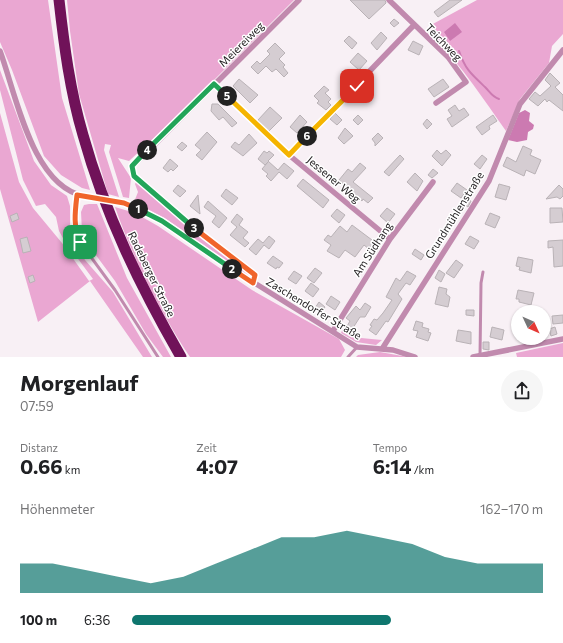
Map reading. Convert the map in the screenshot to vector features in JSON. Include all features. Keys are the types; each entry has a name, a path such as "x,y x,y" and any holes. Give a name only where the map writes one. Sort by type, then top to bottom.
{"highway":[{"name":"Radeberger Straße","path":"59,0 64,38 83,134 100,189 136,276 181,357"}],"street":[{"name":"Meiereiweg","path":"132,170 135,162 299,0"},
{"path":"289,155 414,25 389,0"},
{"name":"Teichweg","path":"414,25 448,56 466,82 436,103"},
{"name":"Grundmühlenstraße","path":"382,349 488,181 520,104 563,50"},
{"path":"0,51 28,135 46,169 56,180 77,195 124,203 162,221 253,283"},
{"name":"Jessener Weg","path":"214,84 289,155 390,239"},
{"name":"Zaschendorfer Straße","path":"132,170 137,179 189,224 255,275 253,283 357,347 393,350 415,357"},
{"name":"Am Südhang","path":"333,331 390,239 433,182"},
{"path":"473,357 563,339"}],"lane":[{"path":"77,195 74,218 75,230 80,242 115,290 158,357"},
{"path":"480,356 481,283 483,272"},
{"path":"348,357 357,347"}],"shaded area":[{"path":"0,0 48,0 62,98 90,190 82,188 61,175 44,156 0,42"},
{"path":"67,0 294,0 145,149 143,148 129,161 118,158 131,178 129,198 123,197 109,152 111,145 105,144 104,150 119,197 108,194 79,94"},
{"path":"477,0 563,0 563,34 552,46 549,63 520,99 506,131 464,72 435,39 435,34 430,28 431,25"},
{"path":"455,23 462,32 450,41 444,32"},
{"path":"0,70 34,161 51,185 67,196 70,206 70,229 74,243 85,260 113,292 152,357 143,357 90,281 38,322 0,189 0,113 19,182 33,208 62,243 89,281 93,279 64,240 59,231 56,217 45,204 36,206 23,180 0,90"},
{"path":"525,110 530,113 529,121 534,125 533,129 528,132 527,140 517,142 508,140 519,113"},
{"path":"136,182 251,276 250,278 166,219 134,202 138,192 135,184"},
{"path":"97,204 127,278 171,357 163,357 146,334 115,281 87,243 82,232 81,212 84,205"},
{"path":"115,207 135,213 158,226 252,290 339,339 345,350 341,357 190,357 158,304 138,264"},
{"path":"343,328 361,338 382,340 376,345 356,342 341,333"},
{"path":"563,343 563,357 517,357 516,353"},
{"path":"380,352 408,357 356,357 358,355"}],"building":[{"path":"350,0 385,0 386,3 369,19"},
{"path":"450,0 462,0 438,17 434,12"},
{"path":"394,19 399,23 394,27 390,23"},
{"path":"381,32 387,38 377,50 371,43"},
{"path":"349,36 357,43 352,49 344,41"},
{"path":"413,41 423,46 419,55 408,50"},
{"path":"275,43 285,53 279,59 285,65 283,67 288,73 284,77 276,69 272,72 266,66 258,74 251,67 257,61 260,64 270,54 267,51"},
{"path":"358,53 367,61 359,70 350,62"},
{"path":"550,73 560,83 555,87 563,95 563,111 549,100 547,102 545,99 538,106 529,99 535,92 540,96 551,86 545,80"},
{"path":"239,79 258,95 250,103 233,86"},
{"path":"443,79 449,87 434,97 428,89"},
{"path":"324,86 329,90 325,93 331,99 328,102 331,105 326,110 317,103 319,101 314,96"},
{"path":"212,104 218,104 237,123 232,127 223,117 219,120 211,111"},
{"path":"455,105 459,111 464,108 469,115 452,127 447,119 452,116 448,110"},
{"path":"270,107 282,118 269,131 258,120"},
{"path":"335,113 342,120 337,125 330,119"},
{"path":"300,115 307,122 297,133 290,127"},
{"path":"358,115 363,120 358,125 353,120"},
{"path":"493,115 497,121 489,126 490,129 482,135 476,127"},
{"path":"427,119 432,124 427,129 423,124"},
{"path":"345,128 353,136 344,144 338,138"},
{"path":"207,132 217,142 202,160 196,155 201,150 195,145"},
{"path":"378,133 383,138 375,146 372,139"},
{"path":"249,134 257,143 243,156 231,147 235,142 239,145"},
{"path":"182,142 187,146 182,151 177,147"},
{"path":"523,146 532,150 530,155 541,160 535,174 526,170 524,176 503,166 507,157 516,162"},
{"path":"437,150 441,154 446,150 451,155 442,166 432,156"},
{"path":"264,151 267,153 269,151 274,155 268,161 278,170 284,163 294,171 287,179 279,172 271,181 266,176 268,174 262,169 268,162 265,165 258,159"},
{"path":"400,155 404,159 389,176 384,172"},
{"path":"482,155 487,159 480,169 474,164"},
{"path":"170,159 178,166 173,171 171,169 168,172 163,168"},
{"path":"360,163 366,168 353,182 373,198 368,203 363,199 362,201 339,180 348,169 352,172"},
{"path":"433,169 438,173 432,178 428,175"},
{"path":"415,173 423,181 417,191 407,182"},
{"path":"303,179 329,200 323,208 297,186"},
{"path":"457,183 467,190 461,198 451,191"},
{"path":"499,184 510,187 506,200 495,197"},
{"path":"178,185 186,191 180,197 173,191"},
{"path":"559,185 563,189 563,196 560,199 557,197 546,199"},
{"path":"226,189 238,198 232,205 221,196"},
{"path":"198,195 200,214 190,206"},
{"path":"466,197 471,201 468,207 462,203"},
{"path":"208,201 227,218 219,228 212,222 216,216 204,207"},
{"path":"387,208 395,214 388,223 380,216"},
{"path":"550,208 562,208 563,222 550,223"},
{"path":"337,209 345,215 339,223 331,216"},
{"path":"17,213 19,219 12,222 10,216"},
{"path":"490,213 500,217 495,228 485,224"},
{"path":"237,214 243,219 239,225 248,232 243,238 249,243 245,247 230,235 237,227 231,222"},
{"path":"352,225 380,246 375,254 364,245 355,257 345,250 339,258 327,251 331,245 324,240 328,235 331,237 340,226 347,232"},
{"path":"269,236 275,241 269,249 264,245 256,255 249,249 258,239 263,243"},
{"path":"470,236 479,241 474,249 465,244"},
{"path":"27,237 31,251 23,253 20,239"},
{"path":"563,240 563,266 554,267 553,247 548,248 548,241"},
{"path":"415,249 424,255 421,260 412,254"},
{"path":"273,256 283,263 279,268 277,267 276,269 267,263"},
{"path":"518,257 533,260 531,273 519,270 520,267 516,266"},
{"path":"456,260 463,265 454,278 446,273"},
{"path":"315,268 322,273 314,283 307,278"},
{"path":"439,270 445,274 441,282 435,278"},
{"path":"294,271 302,276 296,284 288,279"},
{"path":"407,271 416,276 410,285 406,283 398,294 402,299 388,322 386,321 376,335 369,330 372,326 370,325 374,319 377,320 392,300 386,297 396,278 400,281"},
{"path":"33,275 35,281 30,283 28,277"},
{"path":"311,283 319,289 313,297 305,291"},
{"path":"439,287 447,289 446,294 450,297 448,307 435,304"},
{"path":"518,290 534,293 531,305 519,302 519,299 516,299"},
{"path":"331,296 340,302 335,310 326,304"},
{"path":"319,302 325,307 321,313 315,308"},
{"path":"365,303 371,307 365,317 360,317 351,331 346,328 350,321 346,318 356,306 360,310"},
{"path":"466,310 474,310 474,316 466,315"},
{"path":"563,315 563,323 553,324 552,316"},
{"path":"416,321 423,323 422,327 429,329 428,332 431,333 428,341 416,337 418,331 413,330"},
{"path":"492,327 504,330 502,340 490,337"},
{"path":"555,327 557,334 551,336 551,328"},
{"path":"458,330 471,332 471,344 456,341"},
{"path":"483,342 489,342 489,350 483,349"}],"waterway":[{"path":"459,51 469,71 493,96 499,99"}],"route":[{"path":"80,242 75,230 74,218 77,195 124,203 162,221 253,283 255,275 189,224 137,179 134,176 132,166 214,84 289,155 357,86"}]}
